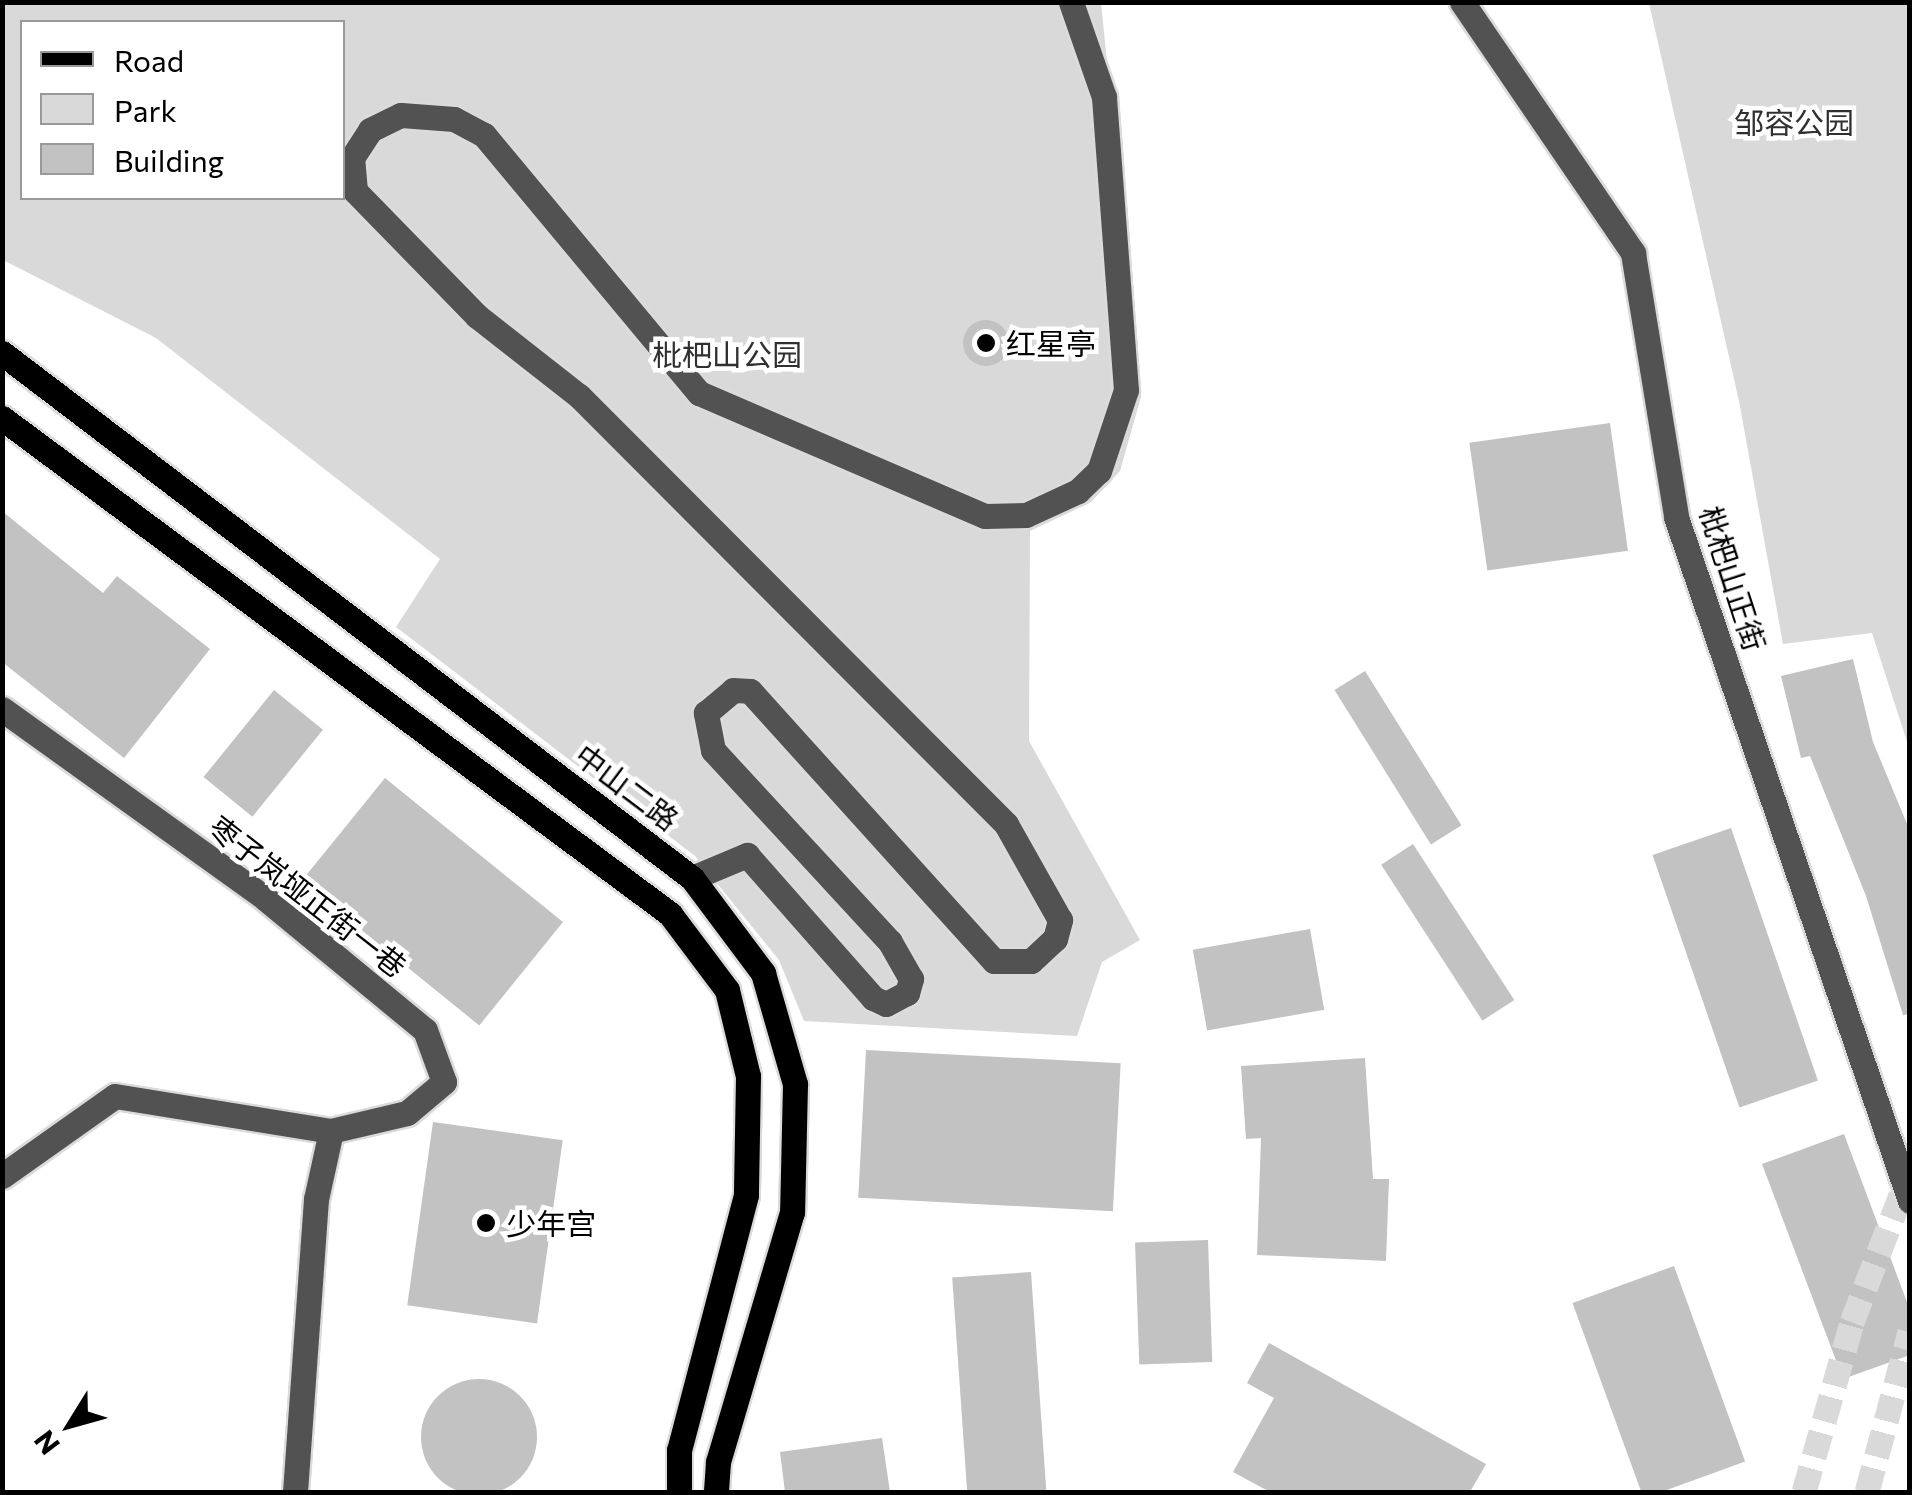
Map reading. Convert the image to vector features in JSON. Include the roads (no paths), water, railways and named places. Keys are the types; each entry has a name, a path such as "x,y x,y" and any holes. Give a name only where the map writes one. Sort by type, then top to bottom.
{"main road":[{"name":"中山二路","path":"2,353 692,878 763,973 796,1084 792,1212 718,1462 716,1492"},
{"path":"2,418 670,914 727,990 748,1076 746,1194 679,1450 679,1492"}],"street":[{"path":"692,878 748,855 873,998 886,1004 908,992 911,979 890,942 714,750 706,712 733,690 750,691 994,961 1031,961 1055,939 1060,920 1006,824 579,396 477,316 355,190 352,158 370,130 401,114 454,119 484,135 699,393 986,516 1026,514 1078,491 1099,471 1126,390 1104,98 1070,2"},
{"name":"枇杷山正街","path":"1462,2 1634,253 1676,517 1910,1201"},
{"name":"枣子岚垭正街一巷","path":"2,709 266,899 424,1030 444,1082 407,1113 331,1131"},
{"path":"2,1176 115,1096 331,1131 316,1199 296,1492"}],"tunnel":[{"path":"1804,1492 1852,1322 1910,1172"},
{"path":"1867,1492 1910,1332"}],"place":[{"name":"红星亭","path":"986,343"},
{"name":"少年宫","path":"486,1223"}],"park label":[{"name":"邹容公园","path":"1794,122"},
{"name":"枇杷山公园","path":"727,354"}]}
